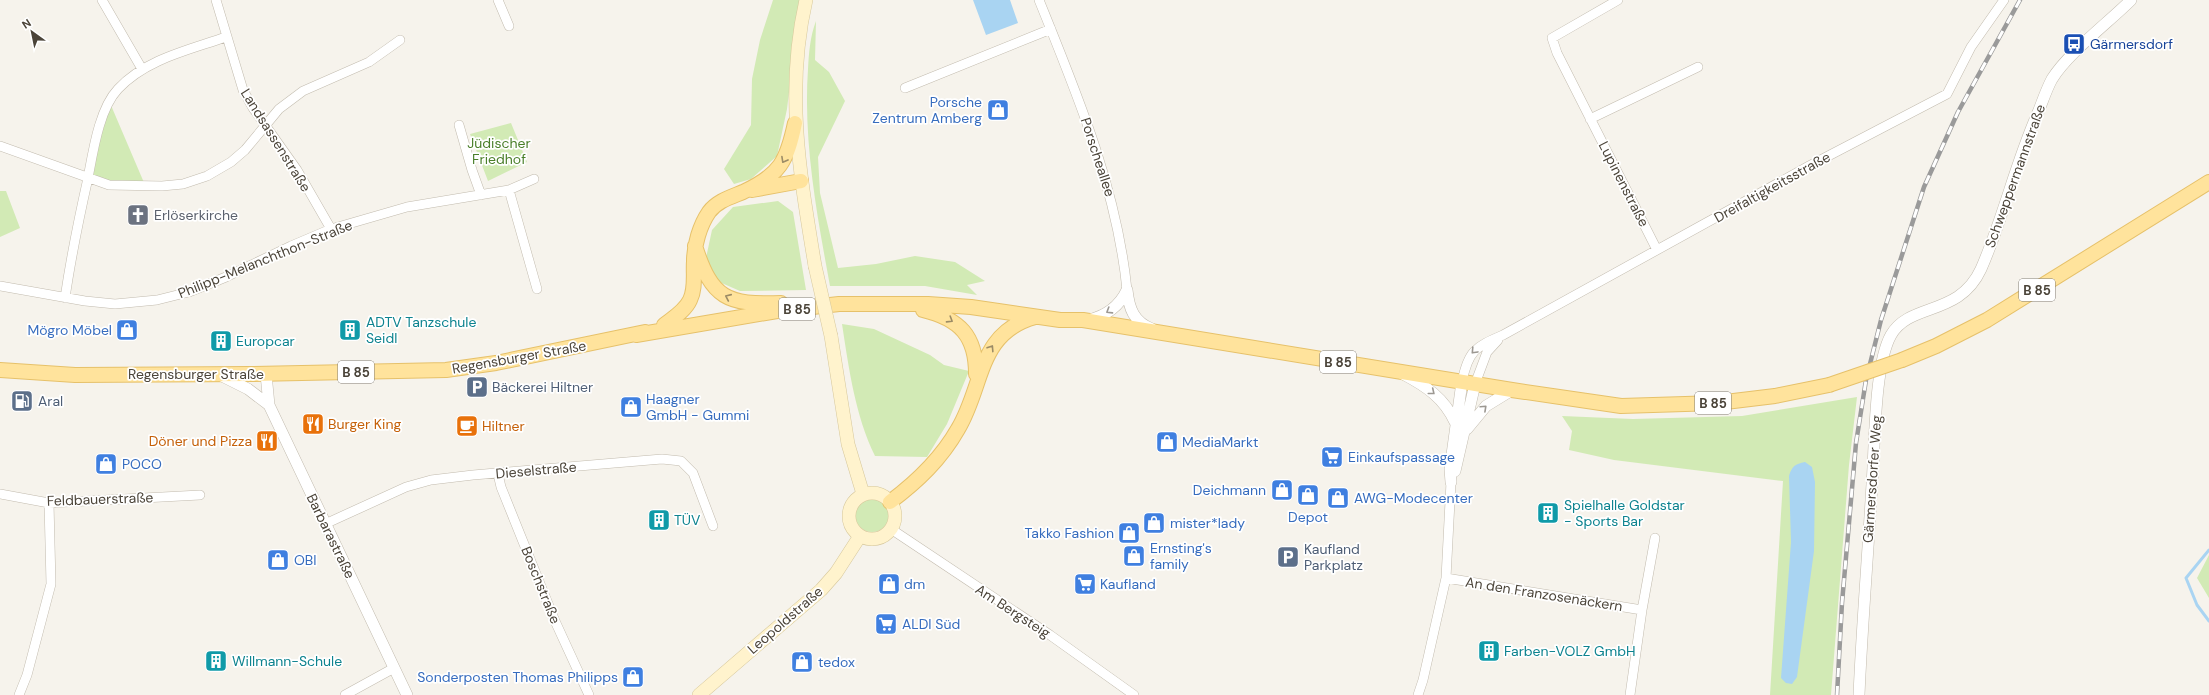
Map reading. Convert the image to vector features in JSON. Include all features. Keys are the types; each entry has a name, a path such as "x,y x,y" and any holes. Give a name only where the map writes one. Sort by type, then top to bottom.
{"main road":[{"path":"806,0 798,58 795,123 801,181 815,266 831,336 848,444 864,494"},
{"path":"664,325 683,310 690,300 693,288 695,246 703,222 710,211 730,197 744,191 774,173 783,164 795,123"},
{"path":"744,191 801,181"},
{"name":"B 85","path":"636,335 777,311 839,304 886,304 971,308 1036,317 1081,320 1468,383 1621,406 1665,406 1717,403 1775,396 1829,385 1902,360 1936,346 1987,320 2209,182"},
{"path":"695,246 707,278 722,295 735,300 750,303 794,302"},
{"name":"B 85","path":"794,302 834,298 900,296 972,301 1059,314 1081,320"},
{"name":"Regensburger Straße","path":"0,370 68,375 266,374 446,370 496,363 636,335 664,325 794,302"},
{"path":"886,304 931,312 952,320 967,334 974,349 977,384"},
{"path":"890,502 921,477 946,448 969,407 983,363 995,342 1003,333 1018,323 1036,317"},
{"path":"874,493 882,495 890,502 895,512 895,520 890,529 881,537 873,539 860,536 853,530 848,516 854,501 864,494 874,493"},
{"name":"Leopoldstraße","path":"699,695 821,590 836,573 860,536"}],"street":[{"path":"102,0 142,69"},
{"name":"Landsassenstraße","path":"216,0 243,90 265,125 297,170 331,229"},
{"path":"498,0 509,26"},
{"name":"Porscheallee","path":"1039,0 1077,95 1106,181 1121,237 1127,290"},
{"name":"Lupinenstraße","path":"1618,0 1552,38 1557,53 1657,250"},
{"name":"Dreifaltigkeitsstraße","path":"1468,383 1467,361 1473,351 1479,346 1503,335 1657,250 1947,94 1972,47 2004,0"},
{"name":"Schweppermannstraße","path":"1952,302 1965,293 1976,280 1989,249 2023,146 2052,80 2062,66 2131,0"},
{"path":"905,88 1051,29"},
{"path":"65,298 75,233 94,149 110,100 118,89 142,69 155,62 226,37"},
{"path":"0,146 88,178 118,185 162,186 183,184 207,176 231,162 279,109 303,91 369,62 400,40"},
{"path":"1590,119 1698,67"},
{"path":"459,125 481,195"},
{"name":"Philipp-Melanchthon-Straße","path":"0,286 65,298 115,304 163,298 189,292 226,277 331,229 407,207 509,190 534,179"},
{"path":"509,190 537,289"},
{"path":"1081,320 1108,313 1122,300 1127,290"},
{"path":"1127,290 1129,302 1136,319 1142,324 1167,334"},
{"name":"Gärmersdorfer Weg","path":"1859,695 1878,393 1885,354 1890,336 1897,326 1906,320 1952,302"},
{"name":"Dreifaltigkeitsstraße","path":"1468,383 1486,352 1503,335"},
{"path":"1399,372 1433,392 1449,410 1455,422"},
{"path":"220,374 248,389 269,405"},
{"name":"Barbarastraße","path":"266,374 269,405 407,695"},
{"path":"1451,482 1450,469 1455,422 1468,383"},
{"path":"1451,482 1464,435 1468,383"},
{"path":"1464,435 1486,406 1512,390"},
{"name":"Dieselstraße","path":"325,524 406,487 432,480 662,459 681,461 693,473 713,526"},
{"name":"Boschstraße","path":"498,474 501,488 555,621 589,695"},
{"name":"An den Franzosenäckern","path":"1418,695 1425,673 1446,578 1451,482"},
{"name":"Feldbauerstraße","path":"0,494 49,503 200,495"},
{"path":"19,695 27,675 51,584 49,503"},
{"name":"Am Bergsteig","path":"890,529 1124,692 1134,695"},
{"name":"An den Franzosenäckern","path":"1630,695 1642,610 1655,538"},
{"name":"An den Franzosenäckern","path":"1446,578 1642,610"},
{"path":"345,695 394,668"}],"green space":[{"path":"773,0 800,0 787,109 777,156 751,179 734,184 724,169 751,125 752,79 760,40"},
{"path":"816,21 815,60 829,72 845,101 818,157 820,193 838,268 876,264 915,256 955,262 985,281 967,285 977,295 925,286 830,286 820,232 809,151 807,96 809,57 811,39"},
{"path":"110,103 145,185 109,183 89,177"},
{"name":"Jüdischer Friedhof","path":"511,123 527,162 488,181 470,134"},
{"path":"0,191 6,191 20,228 0,237"},
{"path":"778,201 793,212 806,290 740,291 717,281 706,258 712,230 733,207"},
{"path":"842,324 874,329 930,355 944,365 969,371 947,424 927,457 875,456 862,424 854,392"},
{"path":"1857,397 1849,465 1831,695 1770,695 1783,481 1614,460 1569,450 1572,431 1562,416 1633,419 1742,416"},
{"path":"869,498 875,498 879,499 886,505 889,515 888,522 882,529 875,532 869,532 865,531 858,525 855,518 855,512 856,508 862,501"},
{"path":"2209,555 2209,598 2197,578"}],"water":[{"path":"973,0 1010,0 1018,23 986,35"},
{"path":"1805,462 1812,467 1815,482 1814,551 1797,677 1792,684 1786,683 1781,678 1791,542 1789,476 1794,466"}],"waterway":[{"path":"2209,550 2186,578 2197,605 2209,621"}],"railway":[{"path":"1837,695 1842,603 1856,443 1866,380 1881,320 1924,187 1958,112 2020,0"}],"place":[{"name":"Gärmersdorf","path":"2074,44"},
{"name":"Porsche Zentrum Amberg","path":"998,110"},
{"name":"Erlöserkirche","path":"138,215"},
{"name":"Mögro Möbel","path":"127,330"},
{"name":"ADTV Tanzschule Seidl","path":"350,330"},
{"name":"Europcar","path":"221,341"},
{"name":"Bäckerei Hiltner","path":"477,387"},
{"name":"Aral","path":"22,401"},
{"name":"Haagner GmbH - Gummi","path":"631,407"},
{"name":"Burger King","path":"313,424"},
{"name":"Hiltner","path":"467,426"},
{"name":"Döner und Pizza","path":"267,441"},
{"name":"MediaMarkt","path":"1167,442"},
{"name":"Einkaufspassage","path":"1332,457"},
{"name":"POCO","path":"106,464"},
{"name":"Deichmann","path":"1282,490"},
{"name":"Depot","path":"1308,495"},
{"name":"AWG-Modecenter","path":"1338,498"},
{"name":"Spielhalle Goldstar - Sports Bar","path":"1548,513"},
{"name":"TÜV","path":"659,520"},
{"name":"mister*lady","path":"1154,523"},
{"name":"Takko Fashion","path":"1129,533"},
{"name":"Ernsting's family","path":"1134,556"},
{"name":"Kaufland Parkplatz","path":"1288,557"},
{"name":"OBI","path":"278,560"},
{"name":"dm","path":"889,584"},
{"name":"Kaufland","path":"1085,584"},
{"name":"ALDI Süd","path":"886,624"},
{"name":"Farben-VOLZ GmbH","path":"1489,651"},
{"name":"Willmann-Schule","path":"216,661"},
{"name":"tedox","path":"802,662"},
{"name":"Sonderposten Thomas Philipps","path":"633,677"}]}
